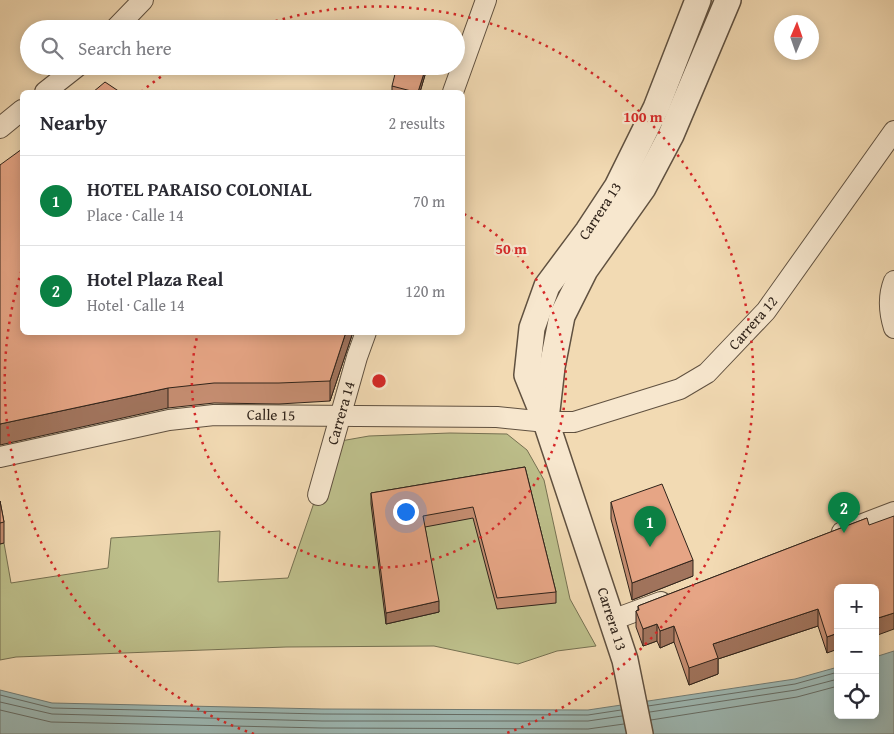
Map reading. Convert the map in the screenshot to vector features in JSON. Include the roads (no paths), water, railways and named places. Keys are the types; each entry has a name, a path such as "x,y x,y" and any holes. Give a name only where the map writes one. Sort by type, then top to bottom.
{"street":[{"path":"124,20 143,0"},
{"path":"465,59 486,0"},
{"name":"Carrera 13","path":"640,734 625,660 546,422 527,376 532,328 547,286 588,231 617,187 656,108 698,0"},
{"name":"Carrera 13","path":"546,422 552,367 562,316 585,270 643,188 670,135 728,0"},
{"path":"48,90 67,75"},
{"path":"454,90 459,75"},
{"path":"0,128 20,112"},
{"name":"Carrera 12","path":"546,422 574,422 680,389 707,373 766,311 894,131"},
{"path":"894,281 890,293 890,304 894,328"},
{"name":"Carrera 14","path":"318,495 339,416 365,335"},
{"name":"Calle 15","path":"0,457 169,420 214,414 496,417 546,422"},
{"path":"821,540 894,512"},
{"path":"612,620 676,596"}],"water":[{"path":"894,651 894,734 0,734 0,690 52,703 322,709 588,710 795,679 834,668 834,719 879,719 879,656"}],"place":[{"name":"Hotel Plaza Real","path":"844,533"},
{"name":"HOTEL PARAISO COLONIAL","path":"650,547"}]}
